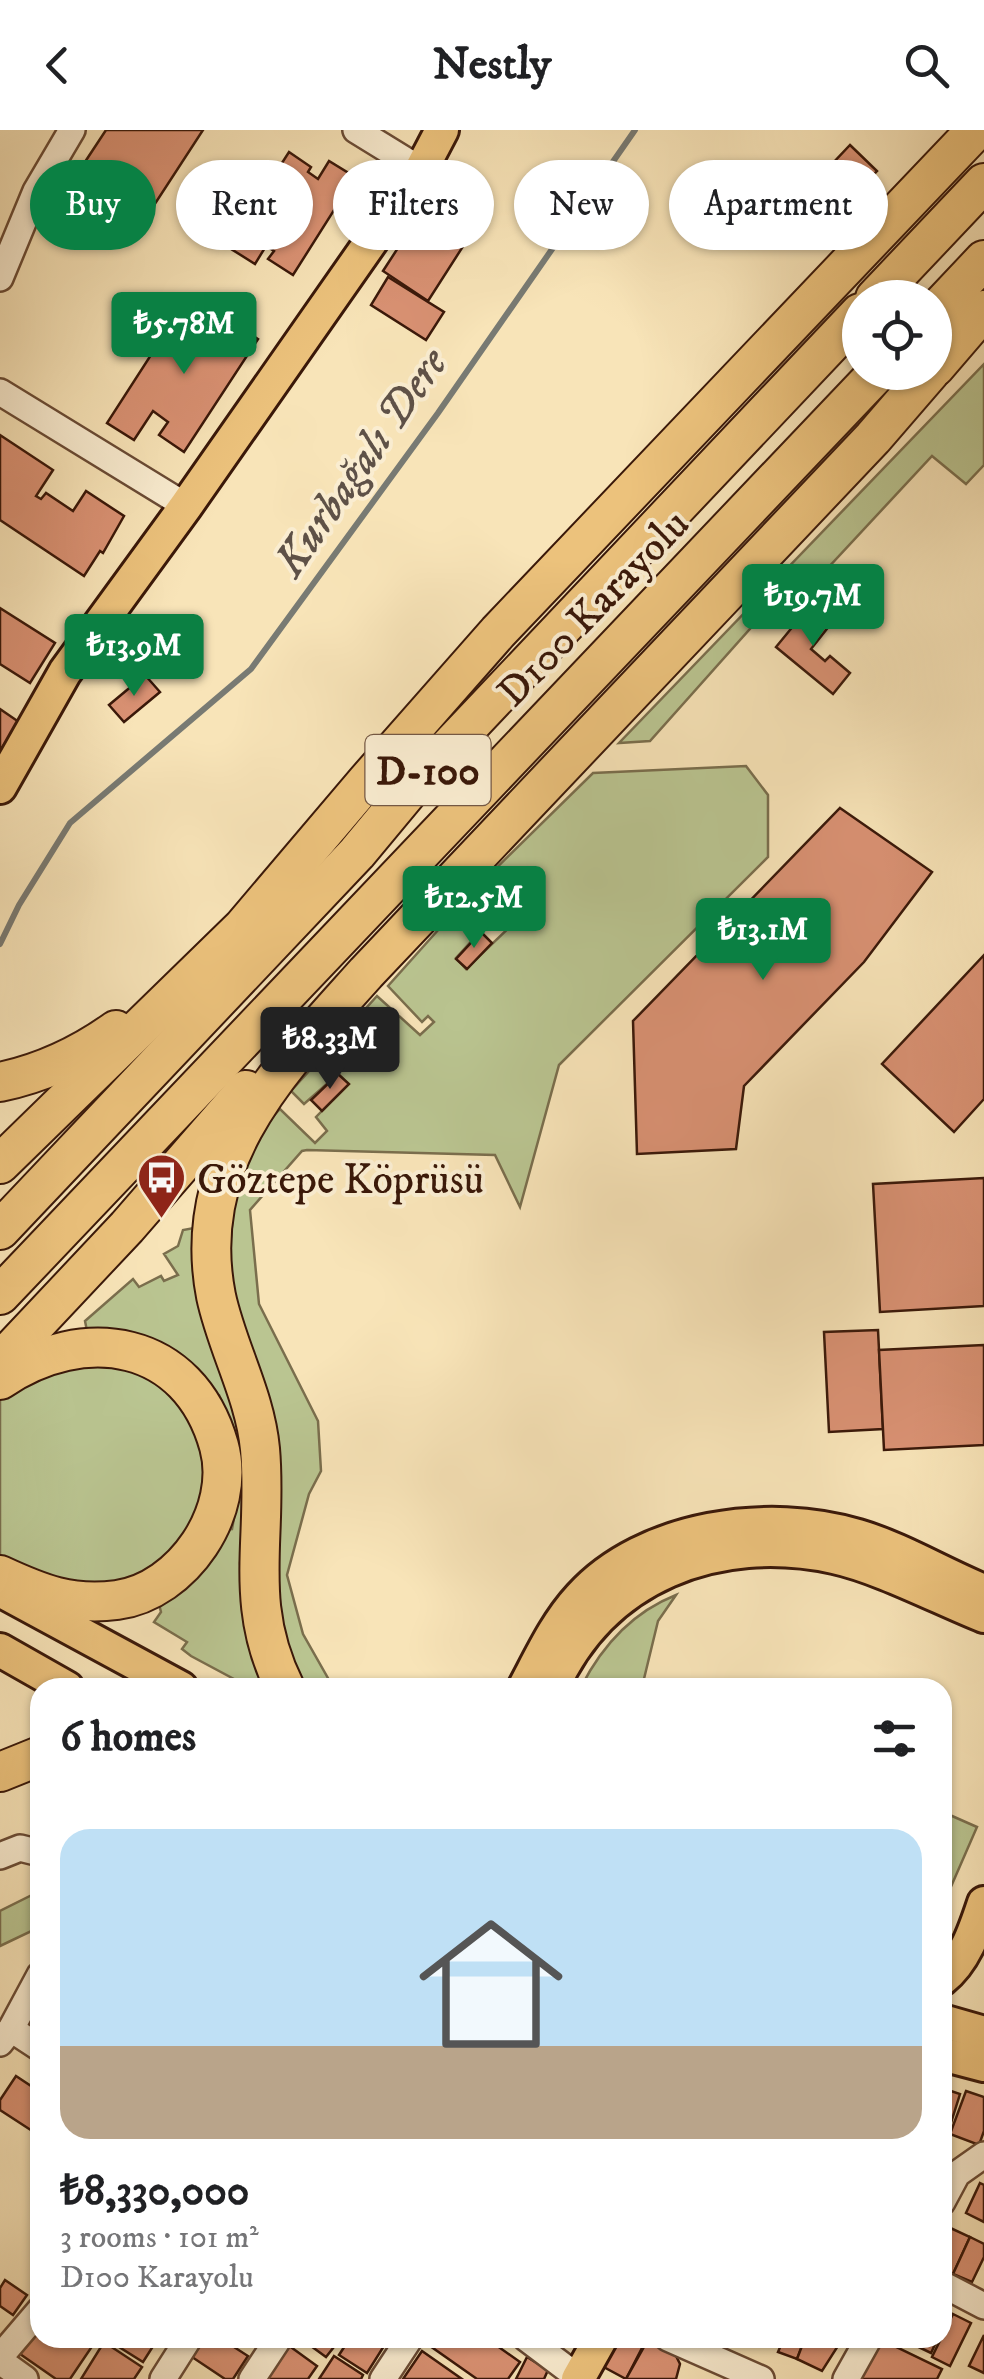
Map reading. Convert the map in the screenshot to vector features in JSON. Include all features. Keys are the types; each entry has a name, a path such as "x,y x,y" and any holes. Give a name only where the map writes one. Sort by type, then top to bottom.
{"highway":[{"path":"243,928 498,632 976,130"},
{"path":"892,280 984,182"},
{"path":"952,294 984,260"},
{"path":"952,347 984,310"},
{"name":"D100 Karayolu","path":"0,1230 357,854 416,782 842,333"},
{"name":"D100 Karayolu","path":"0,1295 861,390"},
{"path":"281,1678 262,1620 257,1572 262,1524 259,1444 253,1406 216,1295 213,1264 214,1209 223,1170 242,1126 289,1060 366,973 914,390"},
{"path":"0,1164 243,928 365,820 416,782"},
{"path":"0,1082 34,1075 102,1040 210,960"},
{"path":"0,1362 127,1227 284,1046 366,973"},
{"path":"0,1380 51,1352 82,1346 131,1350 156,1362 196,1398 220,1448 222,1475 208,1531 188,1559 143,1593 92,1602 51,1598 0,1575"},
{"path":"0,1772 30,1760"}],"main road":[{"path":"426,160 442,130"},
{"path":"0,788 65,672 364,250"},
{"path":"529,1678 560,1622 582,1594 615,1567 650,1548 724,1525 794,1525 858,1536 984,1590"},
{"path":"558,1678 588,1632 612,1605 652,1575 719,1554 776,1551 836,1557 984,1616"},
{"path":"0,1590 163,1678"},
{"path":"0,1614 117,1678"},
{"path":"0,1650 49,1678"},
{"path":"0,1676 30,1691"},
{"path":"952,1972 970,1942 984,1903"},
{"path":"952,2024 984,2033"},
{"path":"952,2057 984,2066"},
{"path":"579,2378 583,2348"},
{"path":"579,2378 595,2348"}],"street":[{"path":"0,278 36,191 72,130"},
{"path":"356,130 404,160"},
{"path":"873,438 984,324"},
{"path":"0,392 186,506"},
{"path":"0,1856 20,1848 30,1851"},
{"path":"30,1993 6,2036 30,2044"},
{"path":"952,2169 984,2155"},
{"path":"952,2289 984,2306"},
{"path":"24,2379 0,2359 30,2322"},
{"path":"163,2379 183,2348"},
{"path":"252,2379 272,2348"},
{"path":"384,2379 404,2348"},
{"path":"539,2348 579,2378"},
{"path":"680,2348 705,2368 761,2379"},
{"path":"846,2379 863,2348"}],"green space":[{"path":"984,364 984,465 966,484 932,456 824,572 797,576 650,741 619,743"},
{"path":"746,766 768,795 768,857 559,1065 520,1207 495,1155 307,1150 250,1210 259,1304 318,1421 321,1471 309,1494 287,1575 303,1634 328,1678 300,1678 288,1658 227,1279 236,1183 266,1124 280,1109 315,1143 327,1131 316,1117 348,1084 338,1074 304,1104 291,1091 377,996 420,1035 434,1022 428,1016 422,1022 388,986 465,900 487,924 456,958 466,969 514,923 481,883 593,773"},
{"path":"183,1230 201,1230 242,1413 243,1597 269,1678 232,1678 191,1656 182,1649 187,1642 154,1622 161,1612 159,1604 220,1530 232,1529 239,1461 219,1395 207,1393 87,1331 85,1321 133,1279 139,1287 161,1276 164,1281 178,1275 164,1254 178,1246"},
{"path":"81,1361 149,1377 180,1405 202,1450 205,1474 193,1522 159,1563 111,1586 68,1583 0,1559 0,1399 26,1380"},
{"path":"676,1595 658,1621 644,1678 587,1678 620,1632"},
{"path":"952,1816 977,1827 952,1884"},
{"path":"30,1896 30,1932 0,1946 0,1911"}],"building":[{"path":"106,130 203,130 183,160 176,160 176,171 156,202 156,160 86,160"},
{"path":"850,145 866,160 836,160"},
{"path":"289,152 301,160 284,160"},
{"path":"329,161 333,163 333,212 313,243 313,176 318,179"},
{"path":"233,250 264,250 255,264"},
{"path":"309,250 293,275 268,259 274,251"},
{"path":"397,250 461,250 428,301 383,271"},
{"path":"388,277 444,312 426,340 371,305"},
{"path":"189,296 213,312 203,328 219,338 230,321 258,339 184,452 159,435 168,422 153,411 134,440 107,423"},
{"path":"0,435 53,470 36,496 41,499 46,493 73,511 86,491 124,516 103,553 100,551 84,576 0,520"},
{"path":"813,602 834,620 811,649 825,661 830,656 850,673 833,694 776,647"},
{"path":"0,608 55,643 30,683 0,664"},
{"path":"145,675 160,692 124,722 109,705"},
{"path":"0,709 19,722 0,751"},
{"path":"840,808 932,872 864,962 744,1086 736,1149 637,1154 633,1021"},
{"path":"481,932 492,943 467,969 456,959"},
{"path":"984,955 984,1099 954,1132 882,1064"},
{"path":"338,1074 349,1084 322,1111 311,1100"},
{"path":"984,1178 984,1306 880,1312 873,1184"},
{"path":"878,1330 883,1429 829,1432 824,1332"},
{"path":"984,1345 984,1445 884,1450 879,1350"},
{"path":"16,2076 30,2085 30,2130 0,2110 0,2100"},
{"path":"952,2091 960,2094 952,2120"},
{"path":"966,2091 984,2097 984,2131 979,2145 952,2135"},
{"path":"980,2183 984,2185 984,2222 966,2213"},
{"path":"952,2229 970,2237 952,2274"},
{"path":"970,2237 984,2244 984,2257 972,2282 953,2274"},
{"path":"5,2280 27,2295 13,2315 0,2306 0,2288"},
{"path":"952,2316 971,2323 950,2366 932,2357 936,2348 952,2348"},
{"path":"984,2335 984,2373 969,2366"},
{"path":"30,2340 30,2348 91,2348 70,2379 56,2379 20,2354"},
{"path":"100,2348 113,2348 142,2367 134,2379 81,2379"},
{"path":"121,2348 152,2348 143,2362"},
{"path":"198,2348 236,2348 248,2356 233,2379 225,2379 192,2357"},
{"path":"286,2348 292,2348 317,2366 308,2379 263,2379"},
{"path":"314,2348 333,2348 326,2357"},
{"path":"344,2348 383,2348 367,2373 339,2355"},
{"path":"433,2348 500,2348 520,2362 508,2379 477,2379"},
{"path":"609,2348 642,2348 626,2379 600,2365"},
{"path":"643,2348 669,2348 680,2364 676,2379 626,2379"},
{"path":"780,2348 801,2348 797,2359 778,2352"},
{"path":"801,2348 837,2348 822,2371 797,2359"},
{"path":"873,2348 899,2348 942,2369 937,2379 857,2379"},
{"path":"422,2351 462,2379 403,2379"},
{"path":"334,2356 363,2375 361,2379 319,2379"},
{"path":"527,2357 548,2370 544,2379 516,2379"}],"waterway":[{"name":"Kurbağalı Dere","path":"0,944 19,905 70,823 251,669 438,413 635,130"}],"place":[{"name":"Göztepe Köprüsü","path":"162,1220"}]}
